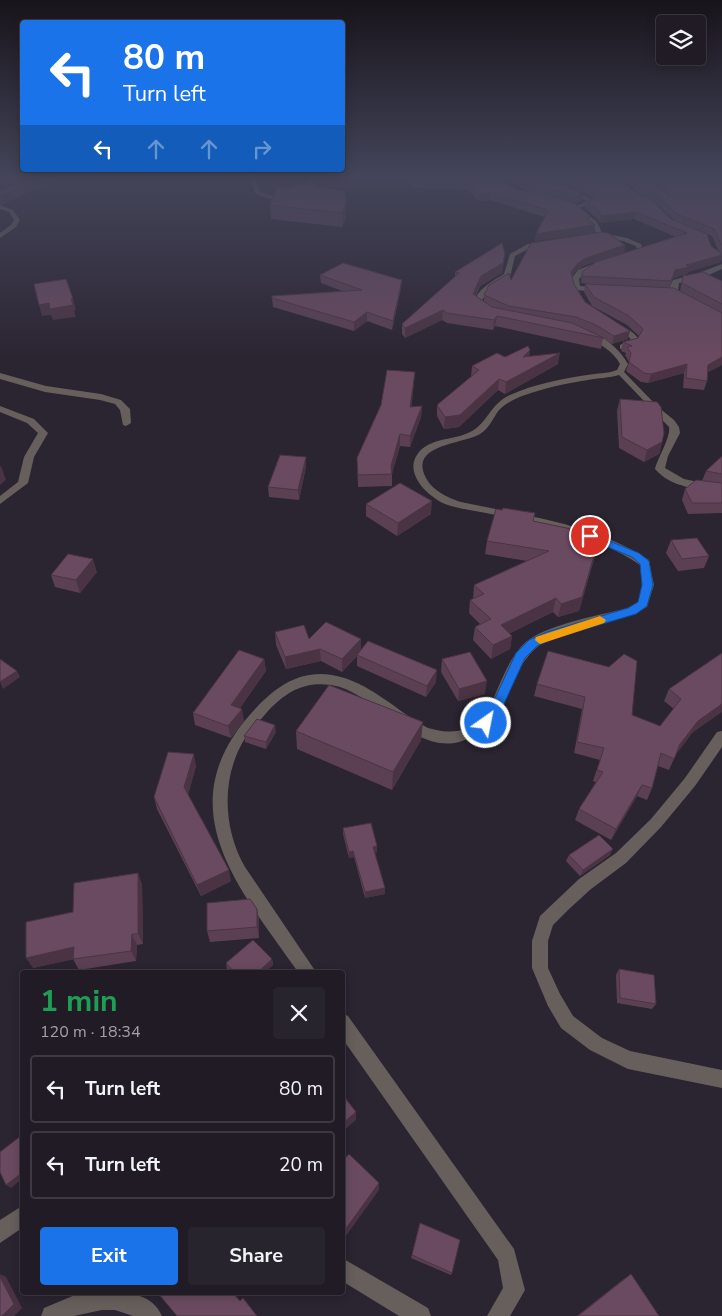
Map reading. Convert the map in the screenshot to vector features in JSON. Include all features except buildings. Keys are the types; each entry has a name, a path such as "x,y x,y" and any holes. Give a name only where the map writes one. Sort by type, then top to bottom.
{"street":[{"path":"577,241 590,237"},
{"path":"607,291 577,292 575,279 577,275 615,258 638,252 641,249 639,245 626,239 615,237"},
{"path":"495,314 481,308 477,303 484,290 506,275 512,255 530,245 557,243"},
{"path":"692,303 670,293 676,282 699,276 722,266"},
{"path":"606,320 628,332 635,339 630,344 610,349"},
{"path":"577,330 604,342 621,357 624,364 620,372"},
{"path":"620,372 674,427 675,433 661,463 660,469 664,474 677,480 722,490"},
{"path":"307,970 245,882 228,849 221,817 221,785 226,764 239,736 263,708 288,685 304,678 322,678 358,690 404,721 430,735 457,737 478,730 493,716 520,656 533,643 551,635 632,611 643,604 648,585 645,563 635,555 590,536 540,522 451,503 432,492 420,478 420,458 431,448 475,433 485,426 492,413 503,402 549,385 620,372"},
{"path":"0,376 45,389 101,397 118,402 125,409 126,423"},
{"path":"0,409 33,423 40,427 43,433 29,457 23,483 0,502"},
{"path":"722,736 690,782 656,823 621,858 585,884 546,921 540,941 540,968 554,1000 568,1022 596,1044 628,1060 722,1079"},
{"path":"345,1026 507,1256 514,1290 498,1316"},
{"path":"0,1233 20,1218"},
{"path":"345,1270 376,1292 420,1316"},
{"path":"52,1316 65,1308 100,1298 126,1302 152,1316"}],"slow traffic":[{"path":"540,640 600,620"}],"route":[{"path":"486,723 493,716 520,656 533,643 551,635 632,611 643,604 647,595 648,585 645,563 635,555 619,547 590,536"}]}
